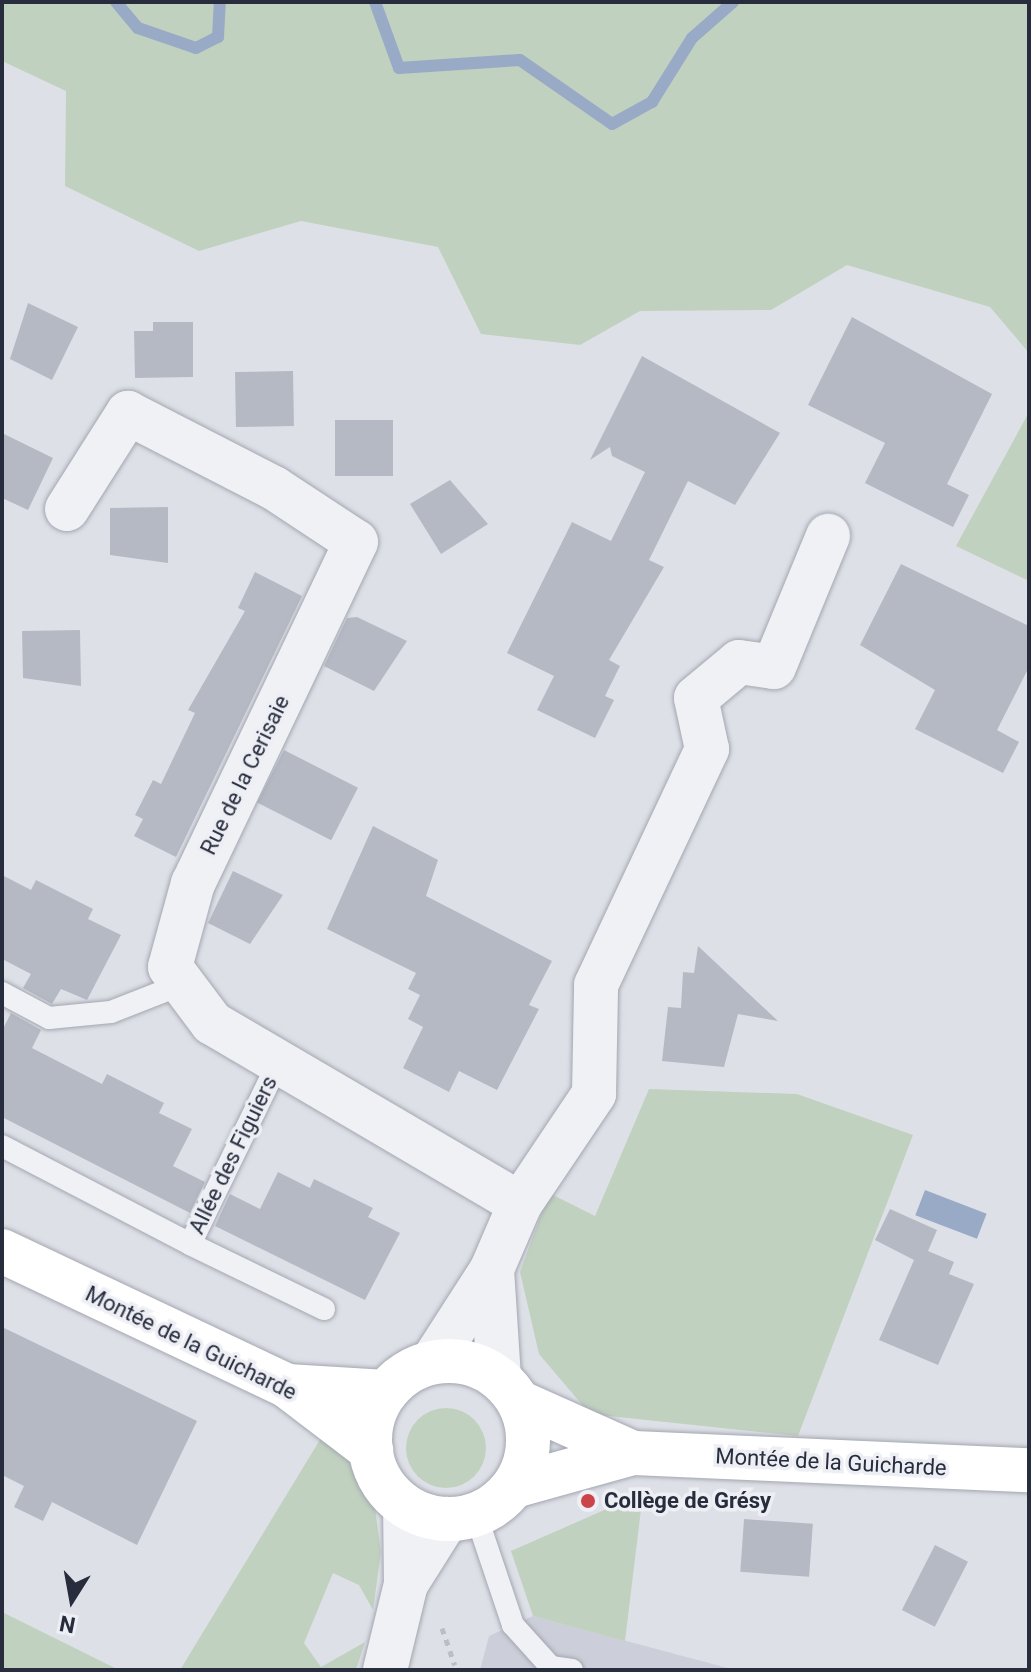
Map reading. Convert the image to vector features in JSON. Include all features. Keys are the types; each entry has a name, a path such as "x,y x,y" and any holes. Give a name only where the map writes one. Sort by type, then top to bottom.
{"main road":[{"name":"Montée de la Guicharde","path":"2,1251 287,1386 371,1450"},
{"path":"287,1386 386,1392 433,1361 464,1363 509,1390 528,1445 514,1486 461,1517 405,1506 377,1472 371,1450 386,1392"},
{"name":"Montée de la Guicharde","path":"509,1390 633,1453"},
{"name":"Montée de la Guicharde","path":"514,1486 633,1453 1029,1470"}],"street":[{"name":"Rue de la Cerisaie","path":"67,509 128,413 274,488 356,542 193,883 170,967 212,1023 520,1204"},
{"path":"433,1361 492,1269 520,1204 594,1094 596,985 707,749 696,698 739,662 774,667 828,536"},
{"path":"492,1269 509,1390"},
{"path":"405,1506 421,1597"},
{"path":"385,1670 461,1517"}],"lane":[{"path":"2,993 49,1018 111,1012 182,984"},
{"name":"Allée des Figuiers","path":"279,1061 190,1244 324,1309"},
{"path":"2,1146 190,1244"},
{"path":"461,1517 513,1625 551,1667 572,1670"}],"path":[{"path":"421,1597 455,1665"}],"shaded area":[{"path":"533,1616 735,1670 480,1670 489,1636"}],"green space":[{"path":"2,2 1029,2 1029,353 990,307 847,265 771,310 640,311 580,345 481,334 438,247 301,221 199,251 65,186 66,91 2,61"},
{"path":"1029,412 1029,581 956,546"},
{"path":"649,1089 797,1094 913,1135 798,1436 590,1414 539,1354 520,1272 549,1193 595,1216"},
{"path":"446,1408 461,1411 474,1420 483,1433 486,1448 483,1463 474,1476 461,1485 446,1488 431,1485 418,1476 409,1463 406,1448 409,1433 418,1420 431,1411"},
{"path":"321,1438 347,1444 352,1470 374,1501 381,1552 373,1610 359,1585 333,1573 304,1643 321,1667 365,1642 356,1670 180,1670"},
{"path":"643,1493 625,1641 533,1616 511,1551"},
{"path":"2,1612 119,1670 2,1670"}],"water":[{"path":"925,1190 987,1214 977,1239 915,1215"}],"building":[{"path":"28,303 78,327 52,380 10,359"},
{"path":"852,317 992,394 947,484 969,495 953,527 865,483 885,443 808,405"},
{"path":"153,322 193,322 193,377 135,378 134,331 153,331"},
{"path":"642,356 780,433 735,505 688,481 649,560 664,567 609,660 620,666 605,696 614,700 595,738 537,710 554,676 507,653 572,522 611,541 645,472 612,456 610,447 590,460"},
{"path":"293,371 294,426 236,427 235,372"},
{"path":"335,420 393,420 393,476 335,476"},
{"path":"2,433 53,458 28,510 2,498"},
{"path":"450,480 488,524 441,554 410,504"},
{"path":"168,507 168,563 110,555 110,508"},
{"path":"901,564 1029,626 1029,667 997,730 1019,742 1003,773 915,729 935,690 860,645"},
{"path":"255,572 302,596 176,857 134,836 143,819 135,815 153,780 161,784 195,713 188,710 245,611 238,608"},
{"path":"357,617 407,641 374,691 324,666 347,618"},
{"path":"80,630 81,686 23,678 22,631"},
{"path":"284,750 358,788 331,840 257,803"},
{"path":"373,826 438,860 426,896 552,961 529,1005 539,1009 497,1090 459,1071 449,1092 403,1068 423,1027 408,1019 420,995 408,989 416,973 327,929"},
{"path":"233,871 283,895 250,944 208,923"},
{"path":"2,875 31,890 36,880 93,909 88,919 121,935 87,1000 61,989 52,1004 23,988 31,974 2,959"},
{"path":"698,946 778,1021 738,1014 724,1067 662,1061 668,1007 681,1008 683,972 694,973"},
{"path":"11,1013 41,1030 32,1048 102,1084 107,1074 164,1103 159,1113 192,1129 173,1166 205,1182 190,1213 2,1117 2,1031"},
{"path":"278,1172 310,1188 314,1179 373,1208 368,1217 400,1233 365,1300 215,1226 230,1194 260,1209"},
{"path":"890,1209 937,1230 928,1251 954,1262 949,1274 974,1284 938,1365 879,1340 914,1260 875,1240"},
{"path":"2,1327 197,1421 137,1545 52,1502 43,1521 14,1507 24,1486 2,1475"},
{"path":"744,1519 813,1524 809,1577 740,1572"},
{"path":"935,1545 968,1562 935,1627 902,1610"}],"waterway":[{"path":"116,2 138,28 196,48 218,37 220,2"},
{"path":"375,2 399,68 520,60 612,124 652,102 692,38 733,2"}],"place":[{"name":"Collège de Grésy","path":"588,1501"}]}
